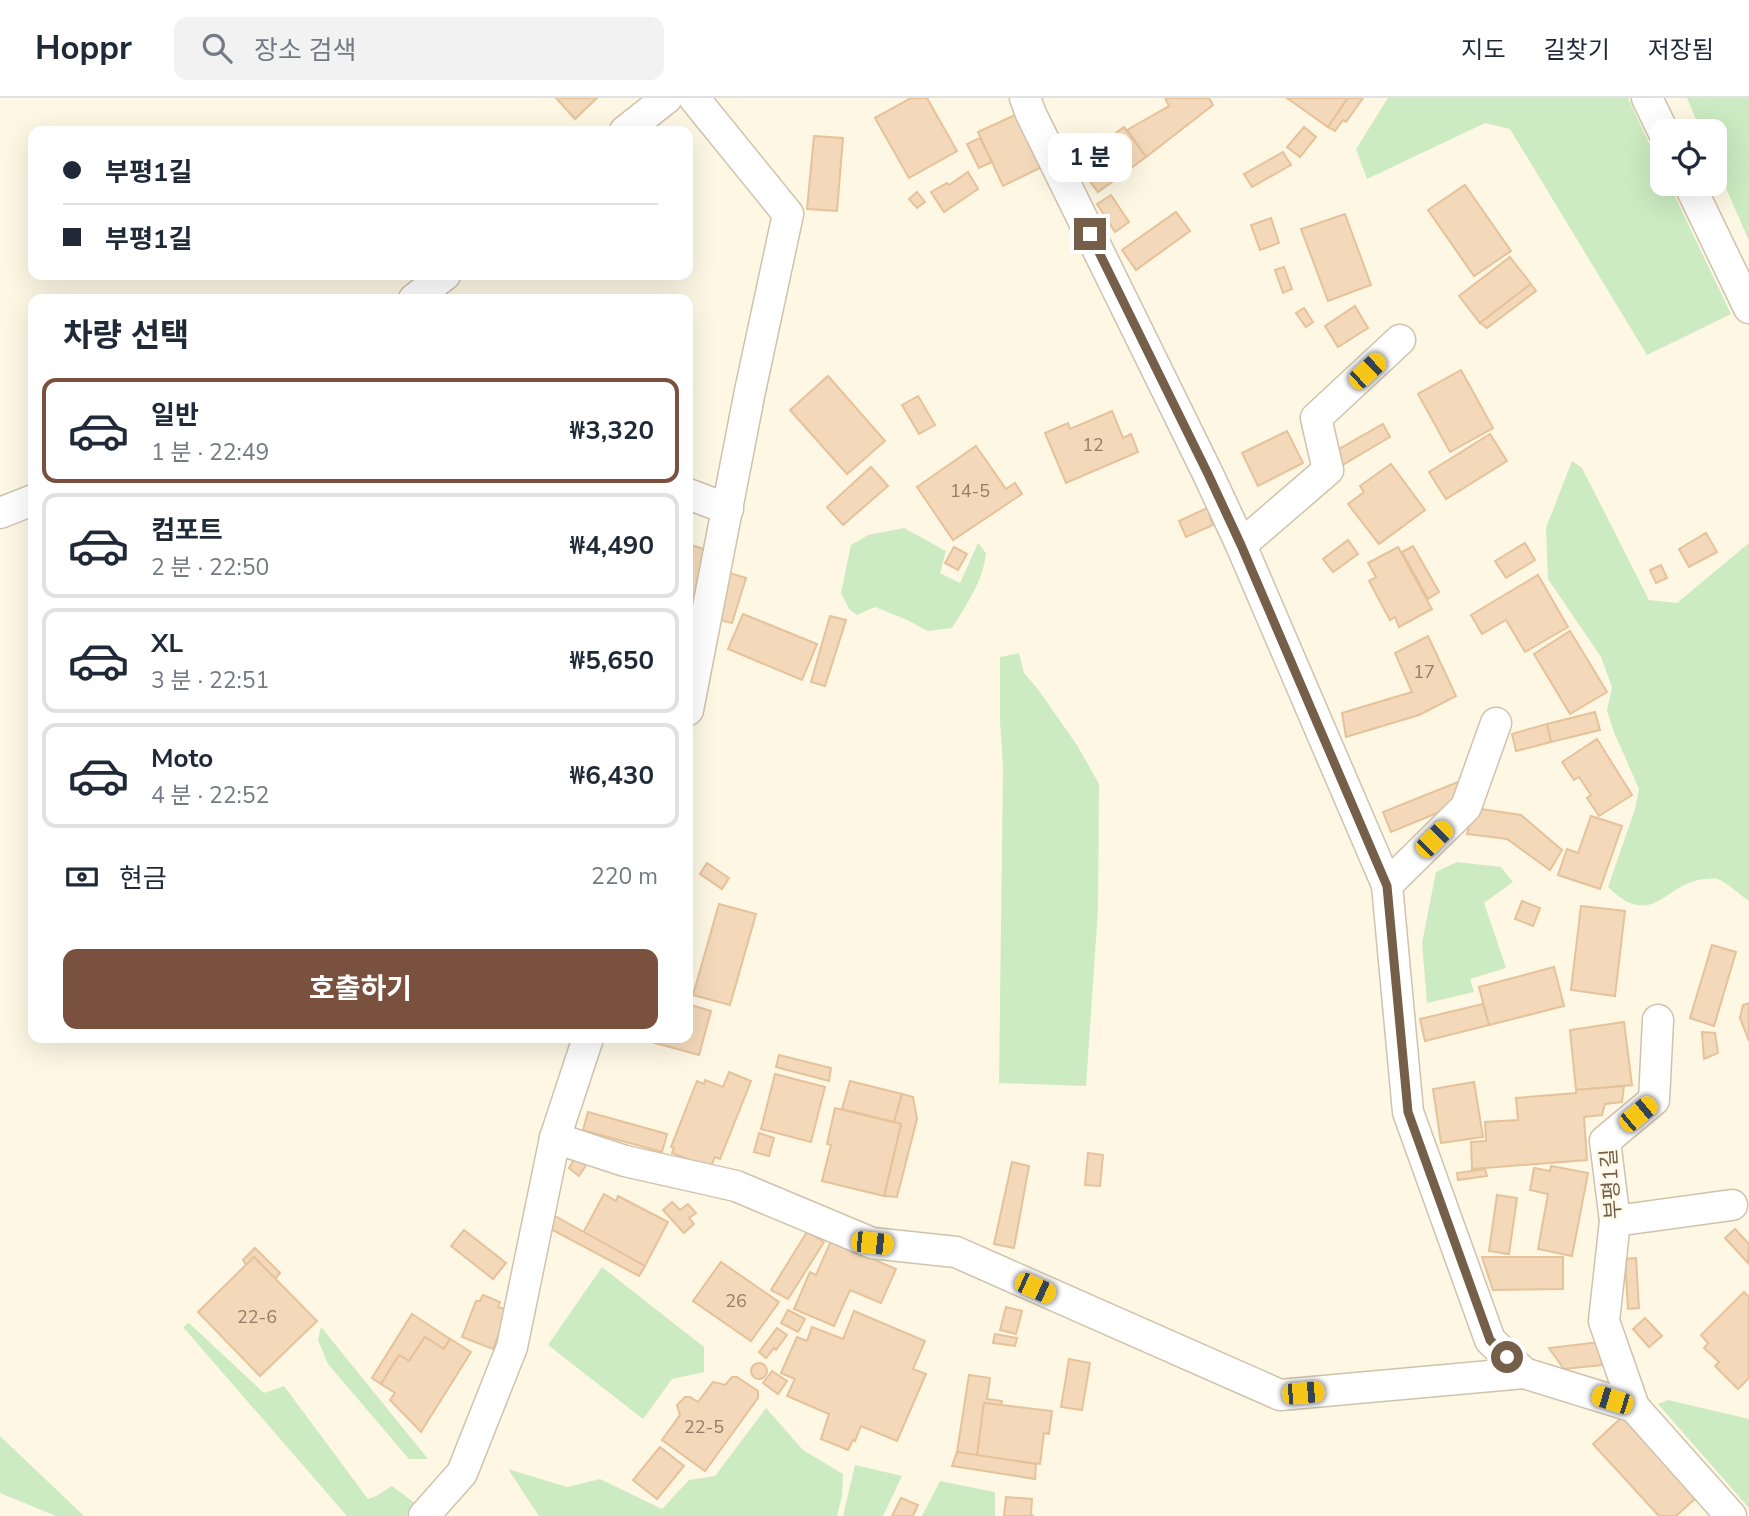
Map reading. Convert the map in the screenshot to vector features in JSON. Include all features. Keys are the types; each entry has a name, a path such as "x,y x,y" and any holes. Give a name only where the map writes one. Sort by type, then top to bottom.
{"street":[{"path":"631,126 667,98"},
{"path":"693,684 750,391 788,214 694,98"},
{"path":"1025,98 1241,545 1387,886 1408,1112 1490,1340 1524,1373"},
{"path":"1647,98 1657,119"},
{"path":"1695,196 1749,308"},
{"path":"420,294 439,280"},
{"path":"1241,545 1328,470 1316,418 1400,340"},
{"path":"693,496 727,509"},
{"path":"0,513 28,502"},
{"path":"1387,886 1466,807 1496,723"},
{"name":"부평1길","path":"1658,1020 1654,1100 1605,1141 1615,1221 1604,1321 1634,1407 1731,1516"},
{"path":"424,1516 462,1473 512,1347 555,1138 586,1043"},
{"path":"555,1138 625,1161 736,1186 872,1243 956,1252 1280,1395 1524,1373 1634,1407"},
{"path":"1615,1221 1732,1205"}],"green space":[{"path":"1388,98 1628,98 1650,145 1650,196 1675,196 1731,314 1647,355 1510,129 1485,123 1367,179 1356,149"},
{"path":"1687,98 1749,98 1749,241 1727,191 1727,119 1696,119"},
{"path":"1572,461 1582,468 1649,600 1677,603 1749,543 1749,901 1715,879 1692,882 1648,905 1637,905 1624,900 1608,887 1635,809 1639,789 1607,711 1612,687 1601,657 1548,579 1546,528"},
{"path":"904,528 946,551 940,573 960,583 978,543 986,553 978,583 952,628 928,631 875,607 857,615 849,609 841,593 851,545 868,535"},
{"path":"1019,653 1024,673 1077,745 1099,784 1098,909 1086,1086 999,1083 1003,766 1000,657"},
{"path":"1457,862 1501,867 1513,882 1484,903 1506,968 1470,979 1474,992 1427,1003 1422,943 1436,872"},
{"path":"602,1267 704,1347 704,1372 672,1379 643,1419 548,1345"},
{"path":"189,1323 264,1393 284,1386 368,1499 392,1486 416,1504 406,1516 347,1516 183,1327"},
{"path":"321,1327 428,1459 409,1459 328,1364 318,1340"},
{"path":"1668,1400 1749,1419 1749,1508 1658,1404"},
{"path":"766,1408 803,1450 843,1474 842,1496 837,1516 539,1516 508,1469 567,1487 600,1479 662,1509 689,1480 715,1476"},
{"path":"0,1436 84,1516 56,1516 0,1493"},
{"path":"855,1465 902,1476 883,1516 843,1516"},
{"path":"940,1481 995,1492 995,1516 922,1516"}],"building":[{"path":"556,98 597,98 575,119"},
{"path":"911,98 927,98 957,151 909,178 875,118"},
{"path":"1165,98 1209,98 1213,105 1146,157 1127,130 1169,106"},
{"path":"1287,98 1348,98 1328,127"},
{"path":"1348,98 1363,98 1346,122 1343,120 1335,131 1328,127"},
{"path":"1017,114 1042,167 1003,186 978,132"},
{"path":"1124,127 1146,157 1098,192 1076,163"},
{"path":"1304,127 1316,137 1300,157 1287,147"},
{"path":"814,136 843,138 837,211 807,209"},
{"path":"980,138 992,162 979,168 967,144"},
{"path":"1283,152 1291,165 1252,187 1244,174"},
{"path":"968,172 978,189 944,212 931,192 947,183 949,185"},
{"path":"1465,185 1511,251 1474,276 1428,210"},
{"path":"917,192 925,202 917,208 909,199"},
{"path":"1111,195 1129,222 1115,232 1097,204"},
{"path":"1176,212 1190,231 1136,270 1122,250"},
{"path":"1345,214 1371,285 1328,301 1301,229"},
{"path":"1271,218 1279,243 1260,250 1251,225"},
{"path":"1510,257 1531,284 1480,323 1459,296"},
{"path":"1284,267 1292,289 1283,293 1275,270"},
{"path":"1531,284 1536,291 1487,328 1480,323"},
{"path":"1355,306 1368,328 1338,347 1325,326"},
{"path":"1304,308 1313,322 1306,327 1296,313"},
{"path":"1461,370 1493,428 1450,452 1418,394"},
{"path":"828,376 885,441 847,474 790,410"},
{"path":"918,396 935,425 919,434 902,405"},
{"path":"1112,411 1123,438 1131,434 1138,452 1066,483 1045,433 1068,423 1070,429"},
{"path":"1383,424 1390,437 1339,467 1332,453"},
{"path":"1287,431 1303,463 1258,486 1242,453"},
{"path":"1490,434 1507,461 1446,499 1429,472"},
{"path":"976,446 1006,489 1015,483 1022,494 953,540 917,487"},
{"path":"1391,464 1425,510 1379,544 1348,504 1364,492 1360,486"},
{"path":"871,467 888,486 843,525 827,507"},
{"path":"1207,508 1213,525 1186,537 1179,521"},
{"path":"1706,533 1717,552 1689,567 1679,549"},
{"path":"1348,540 1358,554 1333,572 1323,559"},
{"path":"1525,543 1535,560 1506,578 1495,561"},
{"path":"693,546 710,551 693,604"},
{"path":"1413,546 1439,592 1428,599 1402,552"},
{"path":"954,547 967,554 958,570 945,563"},
{"path":"1398,547 1432,609 1399,627 1395,617 1390,620 1369,581 1376,577 1368,563"},
{"path":"1661,565 1667,578 1656,583 1650,570"},
{"path":"726,572 746,578 732,623 713,618"},
{"path":"1538,575 1568,627 1525,652 1506,620 1482,634 1471,615"},
{"path":"743,614 817,644 802,680 728,649"},
{"path":"830,616 846,620 825,686 811,682"},
{"path":"1570,631 1607,692 1570,714 1534,654"},
{"path":"1428,636 1456,696 1419,715 1346,737 1342,713 1412,692 1395,653"},
{"path":"1595,712 1600,730 1551,742 1547,724"},
{"path":"1547,724 1551,742 1516,751 1512,734"},
{"path":"1597,739 1632,795 1599,816 1587,798 1591,795 1579,777 1574,780 1562,762"},
{"path":"1458,782 1460,786 1452,807 1391,832 1383,812"},
{"path":"1474,808 1521,815 1562,850 1550,870 1507,839 1467,834"},
{"path":"1591,816 1622,826 1600,889 1558,875 1567,849 1578,853"},
{"path":"707,863 729,878 722,889 700,874"},
{"path":"1522,901 1540,908 1533,926 1515,919"},
{"path":"719,904 756,914 730,1005 693,995"},
{"path":"1581,906 1625,911 1615,996 1571,990"},
{"path":"1712,945 1736,952 1714,1026 1690,1018"},
{"path":"1554,967 1564,1006 1489,1025 1479,987"},
{"path":"1749,1003 1749,1041 1740,1018 1743,1005"},
{"path":"1483,1004 1489,1025 1425,1041 1420,1019"},
{"path":"693,1006 711,1011 699,1055 655,1043 693,1043"},
{"path":"1624,1022 1632,1085 1576,1090 1570,1030"},
{"path":"1702,1032 1715,1033 1718,1053 1704,1059"},
{"path":"779,1055 831,1068 829,1081 776,1067"},
{"path":"729,1072 751,1081 720,1159 715,1157 710,1168 672,1153 674,1148 671,1147 697,1081 704,1084 705,1080 723,1087"},
{"path":"775,1074 825,1087 811,1142 761,1129"},
{"path":"850,1081 902,1094 894,1122 842,1109"},
{"path":"1474,1082 1483,1137 1441,1143 1433,1089"},
{"path":"1624,1086 1622,1102 1605,1104 1602,1115 1584,1117 1587,1160 1472,1169 1471,1142 1486,1141 1485,1122 1518,1120 1516,1098"},
{"path":"902,1094 913,1097 917,1119 897,1197 884,1196 901,1124 894,1122"},
{"path":"835,1108 901,1124 884,1196 822,1181 831,1145 827,1144"},
{"path":"588,1112 667,1134 662,1152 583,1130"},
{"path":"759,1133 774,1138 769,1156 754,1152"},
{"path":"1088,1153 1103,1155 1100,1186 1085,1185"},
{"path":"575,1158 586,1165 579,1176 569,1168"},
{"path":"1012,1162 1029,1166 1014,1248 994,1244"},
{"path":"1551,1166 1588,1173 1572,1256 1538,1249 1548,1194 1530,1190 1534,1168 1550,1171"},
{"path":"1485,1169 1487,1176 1458,1180 1457,1173"},
{"path":"604,1194 616,1201 618,1196 668,1222 645,1266 583,1233"},
{"path":"1497,1195 1517,1198 1509,1254 1489,1251"},
{"path":"672,1202 680,1210 688,1204 696,1213 689,1218 694,1224 684,1233 663,1210"},
{"path":"555,1216 645,1266 639,1276 549,1228"},
{"path":"1735,1229 1749,1244 1748,1263 1725,1238"},
{"path":"464,1230 506,1263 493,1279 451,1246"},
{"path":"807,1232 824,1242 788,1299 771,1290"},
{"path":"831,1241 896,1269 881,1303 850,1290 834,1326 794,1309 810,1272 816,1275"},
{"path":"255,1248 280,1273 275,1279 254,1257 246,1265 243,1260"},
{"path":"254,1257 317,1321 260,1376 198,1312"},
{"path":"1482,1257 1563,1257 1563,1289 1493,1290"},
{"path":"1636,1258 1639,1308 1628,1309 1625,1259"},
{"path":"721,1262 779,1302 751,1341 693,1301"},
{"path":"1744,1292 1749,1297 1749,1378 1738,1389 1715,1366 1719,1362 1704,1348 1708,1343 1701,1335"},
{"path":"483,1295 500,1302 498,1307 508,1310 493,1349 462,1337 476,1301 480,1301"},
{"path":"1006,1307 1022,1311 1016,1334 1000,1330"},
{"path":"788,1310 805,1319 798,1332 781,1323"},
{"path":"854,1311 925,1341 913,1369 926,1374 897,1441 861,1426 848,1450 821,1439 829,1414 787,1396 795,1379 781,1373 797,1337 807,1341 812,1327 843,1339"},
{"path":"412,1314 450,1339 444,1349 425,1337 409,1361 399,1355 381,1384 372,1378"},
{"path":"1645,1318 1662,1336 1649,1347 1633,1329"},
{"path":"777,1328 787,1335 766,1358 759,1352"},
{"path":"995,1334 1017,1338 1015,1346 993,1343"},
{"path":"425,1337 444,1349 450,1339 471,1352 421,1432 390,1400 395,1393 381,1384 399,1355 409,1361"},
{"path":"1599,1342 1602,1365 1564,1369 1549,1348"},
{"path":"1069,1359 1090,1363 1082,1410 1061,1407"},
{"path":"756,1363 762,1363 767,1371 765,1377 756,1379 751,1374 751,1368"},
{"path":"772,1371 787,1381 778,1394 763,1383"},
{"path":"969,1375 990,1378 987,1399 1002,1401 1001,1405 984,1403 977,1456 957,1452"},
{"path":"732,1377 737,1377 758,1391 758,1398 705,1471 662,1440 680,1415 677,1405 685,1397 698,1402 713,1382 725,1385"},
{"path":"984,1403 1052,1411 1049,1434 1044,1433 1040,1464 977,1456"},
{"path":"1622,1417 1696,1498 1676,1516 1659,1516 1593,1444"},
{"path":"660,1447 684,1466 657,1499 633,1480"},
{"path":"957,1452 1036,1464 1035,1479 952,1466"},
{"path":"1006,1497 1032,1499 1033,1516 1004,1516"},
{"path":"901,1498 918,1505 913,1516 892,1516"}],"route":[{"path":"1090,234 1241,545 1387,886 1408,1112 1490,1340 1507,1357"}]}
